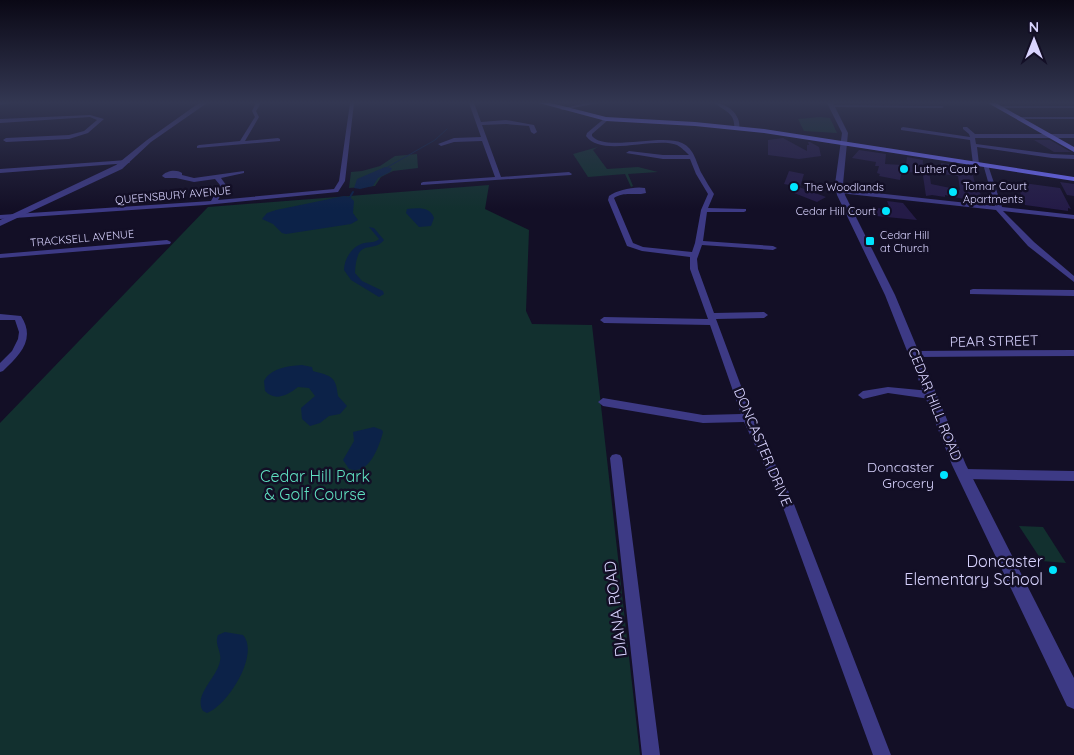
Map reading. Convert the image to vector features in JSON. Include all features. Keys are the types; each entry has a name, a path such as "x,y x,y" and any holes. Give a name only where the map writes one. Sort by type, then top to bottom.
{"main road":[{"path":"806,138 1074,179"},
{"path":"1054,138 1074,150"}],"street":[{"path":"2,140 41,138"},
{"path":"64,142 68,138"},
{"path":"0,223 89,182 127,162 153,138"},
{"path":"242,142 244,138"},
{"name":"QUEENSBURY AVENUE","path":"0,217 213,202 336,190 342,181 347,138"},
{"path":"591,138 606,144 653,141"},
{"path":"845,138 839,191 1074,217"},
{"path":"962,138 1048,156 1074,157"},
{"path":"973,140 1007,138"},
{"path":"441,144 454,140 484,139 499,179"},
{"path":"199,147 278,140"},
{"path":"973,140 976,164"},
{"name":"DONCASTER DRIVE","path":"653,141 680,144 688,150 711,194 704,210 694,269 748,418 786,498 882,755"},
{"path":"629,153 693,157"},
{"path":"0,171 127,162"},
{"path":"985,165 999,209 1031,244 1074,280"},
{"path":"176,176 194,180 242,172"},
{"path":"423,184 569,174"},
{"path":"213,202 223,185 217,177"},
{"path":"631,191 617,193 610,200 630,244 642,249 695,255"},
{"name":"CEDAR HILL ROAD","path":"839,191 890,295 964,474 1074,699"},
{"path":"704,210 744,210"},
{"name":"TRACKSELL AVENUE","path":"0,256 167,242"},
{"path":"699,242 773,248"},
{"path":"973,292 1074,293"},
{"path":"604,320 712,319 764,315"},
{"path":"0,317 18,318 22,323 23,329 18,349 0,369"},
{"name":"PEAR STREET","path":"914,354 1074,353"},
{"path":"863,395 888,390 930,395"},
{"path":"603,402 673,416 748,418"},
{"name":"DIANA ROAD","path":"616,458 652,755"},
{"path":"964,474 1074,476"}],"green space":[{"path":"598,147 593,150 607,169 638,167 658,172 628,174 633,186 631,187 625,174 588,177 573,154"},
{"path":"417,154 418,168 393,171 381,177 375,186 349,188 351,172 380,166 395,156"},
{"name":"Cedar Hill Park & Golf Course","path":"489,185 485,209 529,230 526,311 532,324 592,325 640,755 0,755 0,423 208,207"},
{"path":"1019,526 1043,527 1066,563 1042,561"}],"water":[{"path":"385,167 392,168 390,172 378,178 373,186 360,189 354,188 357,179"},
{"path":"344,196 350,197 354,201 353,213 358,220 351,224 286,234 282,233 273,224 262,219 267,213 276,210"},
{"path":"415,208 430,211 434,218 431,226 419,227 406,213 407,209"},
{"path":"369,227 374,228 384,240 375,246 362,250 356,261 355,273 362,281 383,291 384,294 379,297 351,280 344,270 347,258 354,248 363,243 379,239"},
{"path":"302,365 312,367 313,371 332,378 336,385 338,396 347,406 340,414 329,416 320,423 310,426 302,419 301,408 315,396 309,388 298,387 286,395 277,397 265,391 264,381 275,370"},
{"path":"374,427 383,432 372,459 362,468 356,470 349,469 343,460 354,441 353,432"},
{"path":"225,632 243,635 247,643 248,654 245,666 232,690 224,700 207,713 203,711 201,699 220,661 217,642 218,635"}],"building":[{"path":"783,138 807,151 808,142 810,142 819,147 821,156 799,159 768,155 768,140"},
{"path":"1034,140 1050,140 1071,152 1054,152"},
{"path":"859,150 886,154 885,164 903,165 900,180 879,176 880,174 877,173 879,166 875,166 876,162 852,158"},
{"path":"907,157 923,160 922,173 905,172"},
{"path":"941,163 971,167 976,188 979,189 983,203 945,195 945,197 926,196 922,169 929,171 931,184 960,190 958,176 943,174"},
{"path":"789,171 804,174 800,187 784,184"},
{"path":"1016,182 1060,188 1071,209 1068,208 1068,211 1025,205"},
{"path":"1060,182 1074,184 1074,196 1067,195"},
{"path":"799,187 826,197 817,202 789,191"},
{"name":"Cedar Hill Court","path":"887,201 903,203 917,220 866,215 862,207 890,209"}],"waterway":[{"path":"386,168 437,138"},
{"path":"350,197 353,192"}],"place":[{"name":"Luther Court","path":"904,169"},
{"name":"The Woodlands","path":"794,187"},
{"name":"Tomar Court Apartments","path":"953,192"},
{"name":"Cedar Hill Court","path":"886,211"},
{"name":"Cedar Hill at Church","path":"870,241"},
{"name":"Doncaster Grocery","path":"944,475"},
{"name":"Doncaster Elementary School","path":"1053,570"}]}
